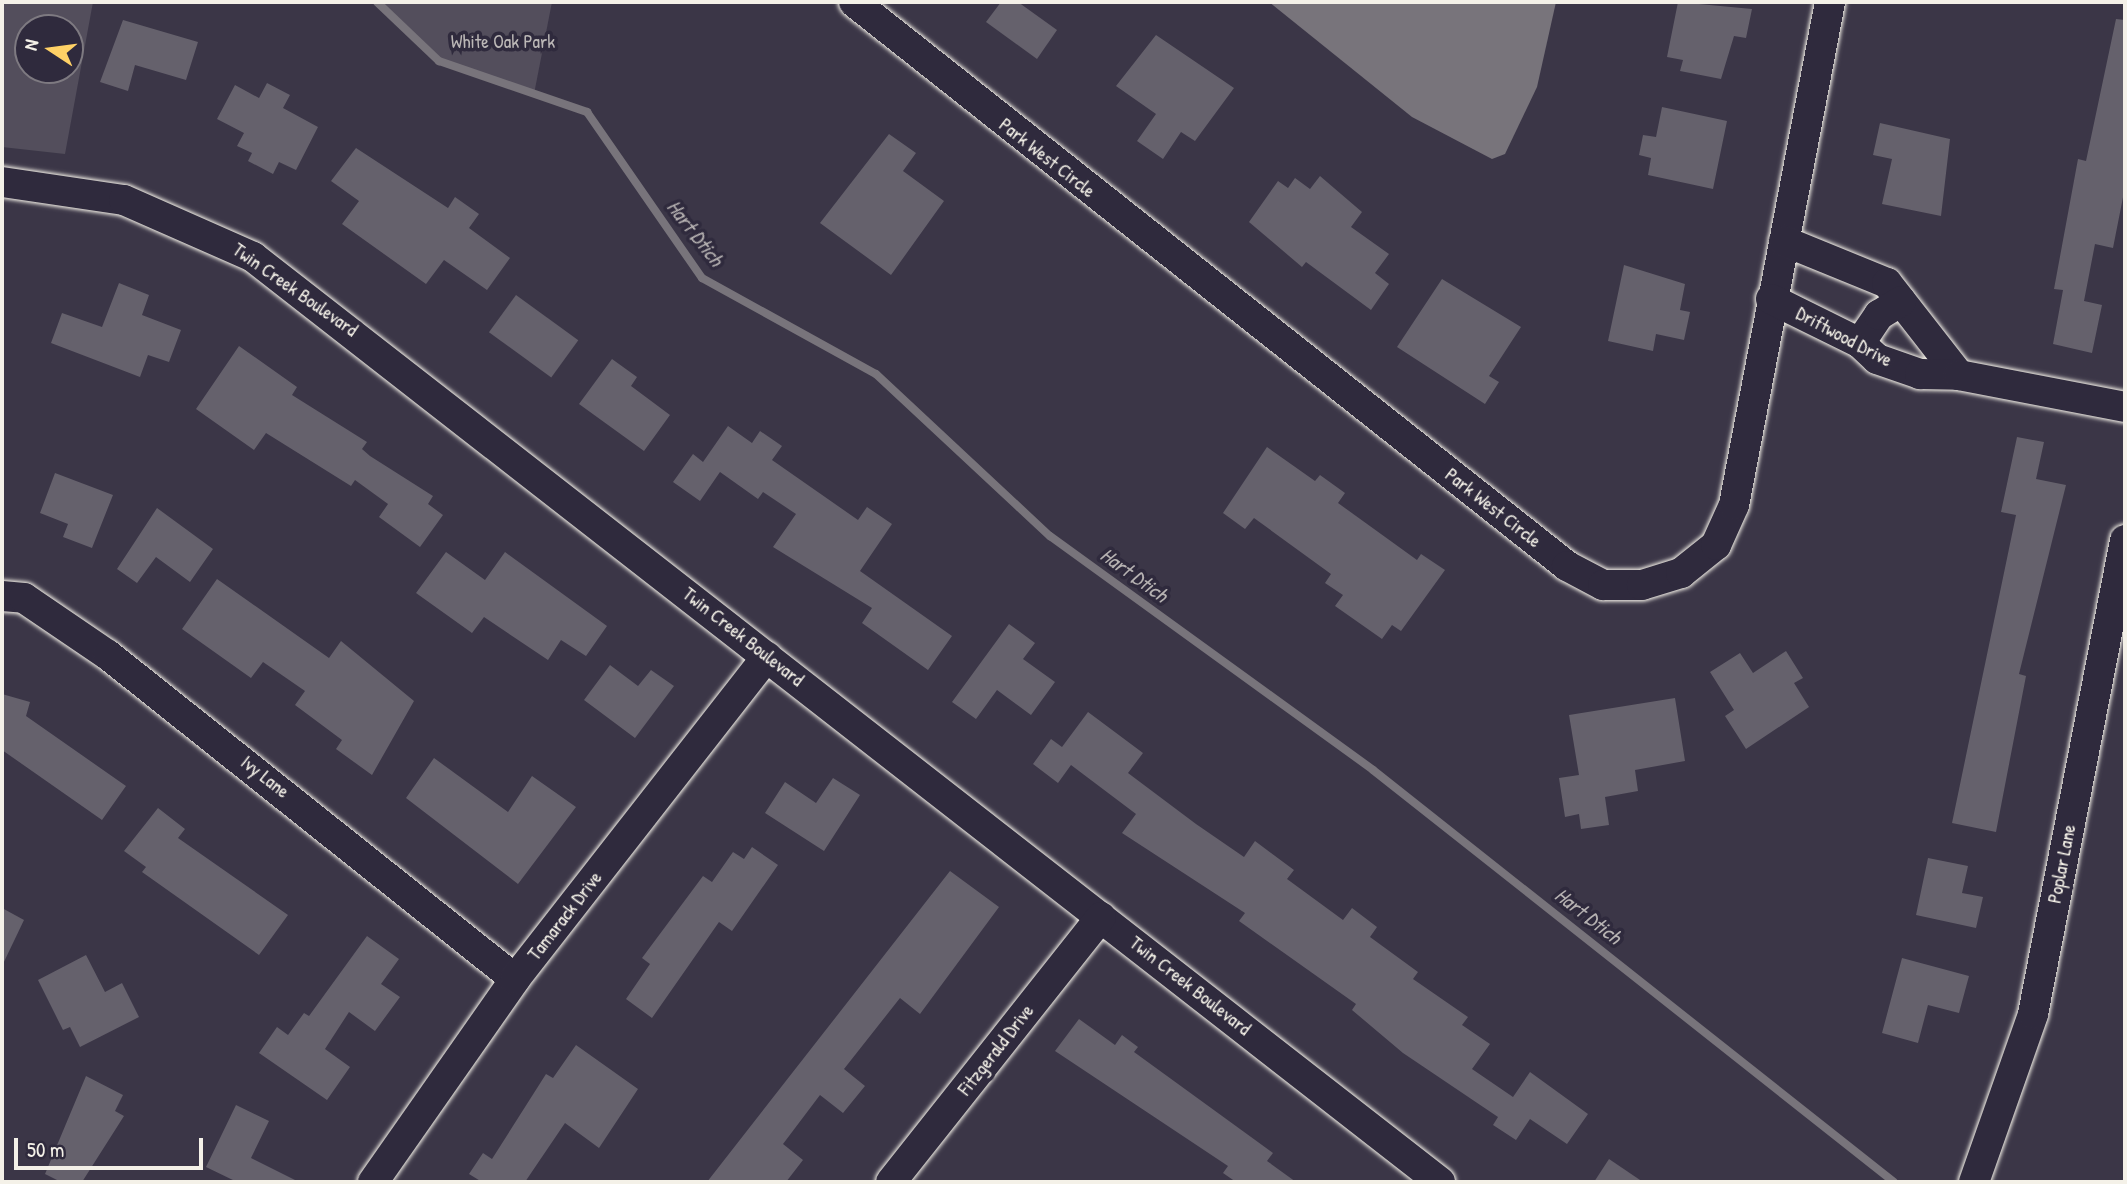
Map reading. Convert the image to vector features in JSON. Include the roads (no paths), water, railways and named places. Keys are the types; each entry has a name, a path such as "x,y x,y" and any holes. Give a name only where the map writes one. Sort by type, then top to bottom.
{"street":[{"name":"Park West Circle","path":"854,2 1567,566 1603,585 1642,585 1681,573 1716,545 1734,505 1771,299 1830,2"},
{"name":"Twin Creek Boulevard","path":"2,182 124,200 253,257 1440,1182"},
{"path":"1784,241 1887,283 1959,375"},
{"name":"Driftwood Drive","path":"1771,299 1860,343 1877,359 1920,374 1959,375 2125,407"},
{"path":"1860,343 1878,315 1901,300"},
{"name":"Poplar Lane","path":"1974,1182 2033,1014 2125,540"},
{"name":"Ivy Lane","path":"2,596 24,598 108,655 515,979"},
{"name":"Tamarack Drive","path":"373,1182 515,979 767,657"},
{"name":"Fitzgerald Drive","path":"891,1182 1101,917"}],"waterway":[{"name":"Hart Dtich","path":"377,2 439,61 587,112 702,278 876,374 1050,536 1373,770 1894,1182"}],"park label":[{"name":"White Oak Park","path":"503,42"}]}
